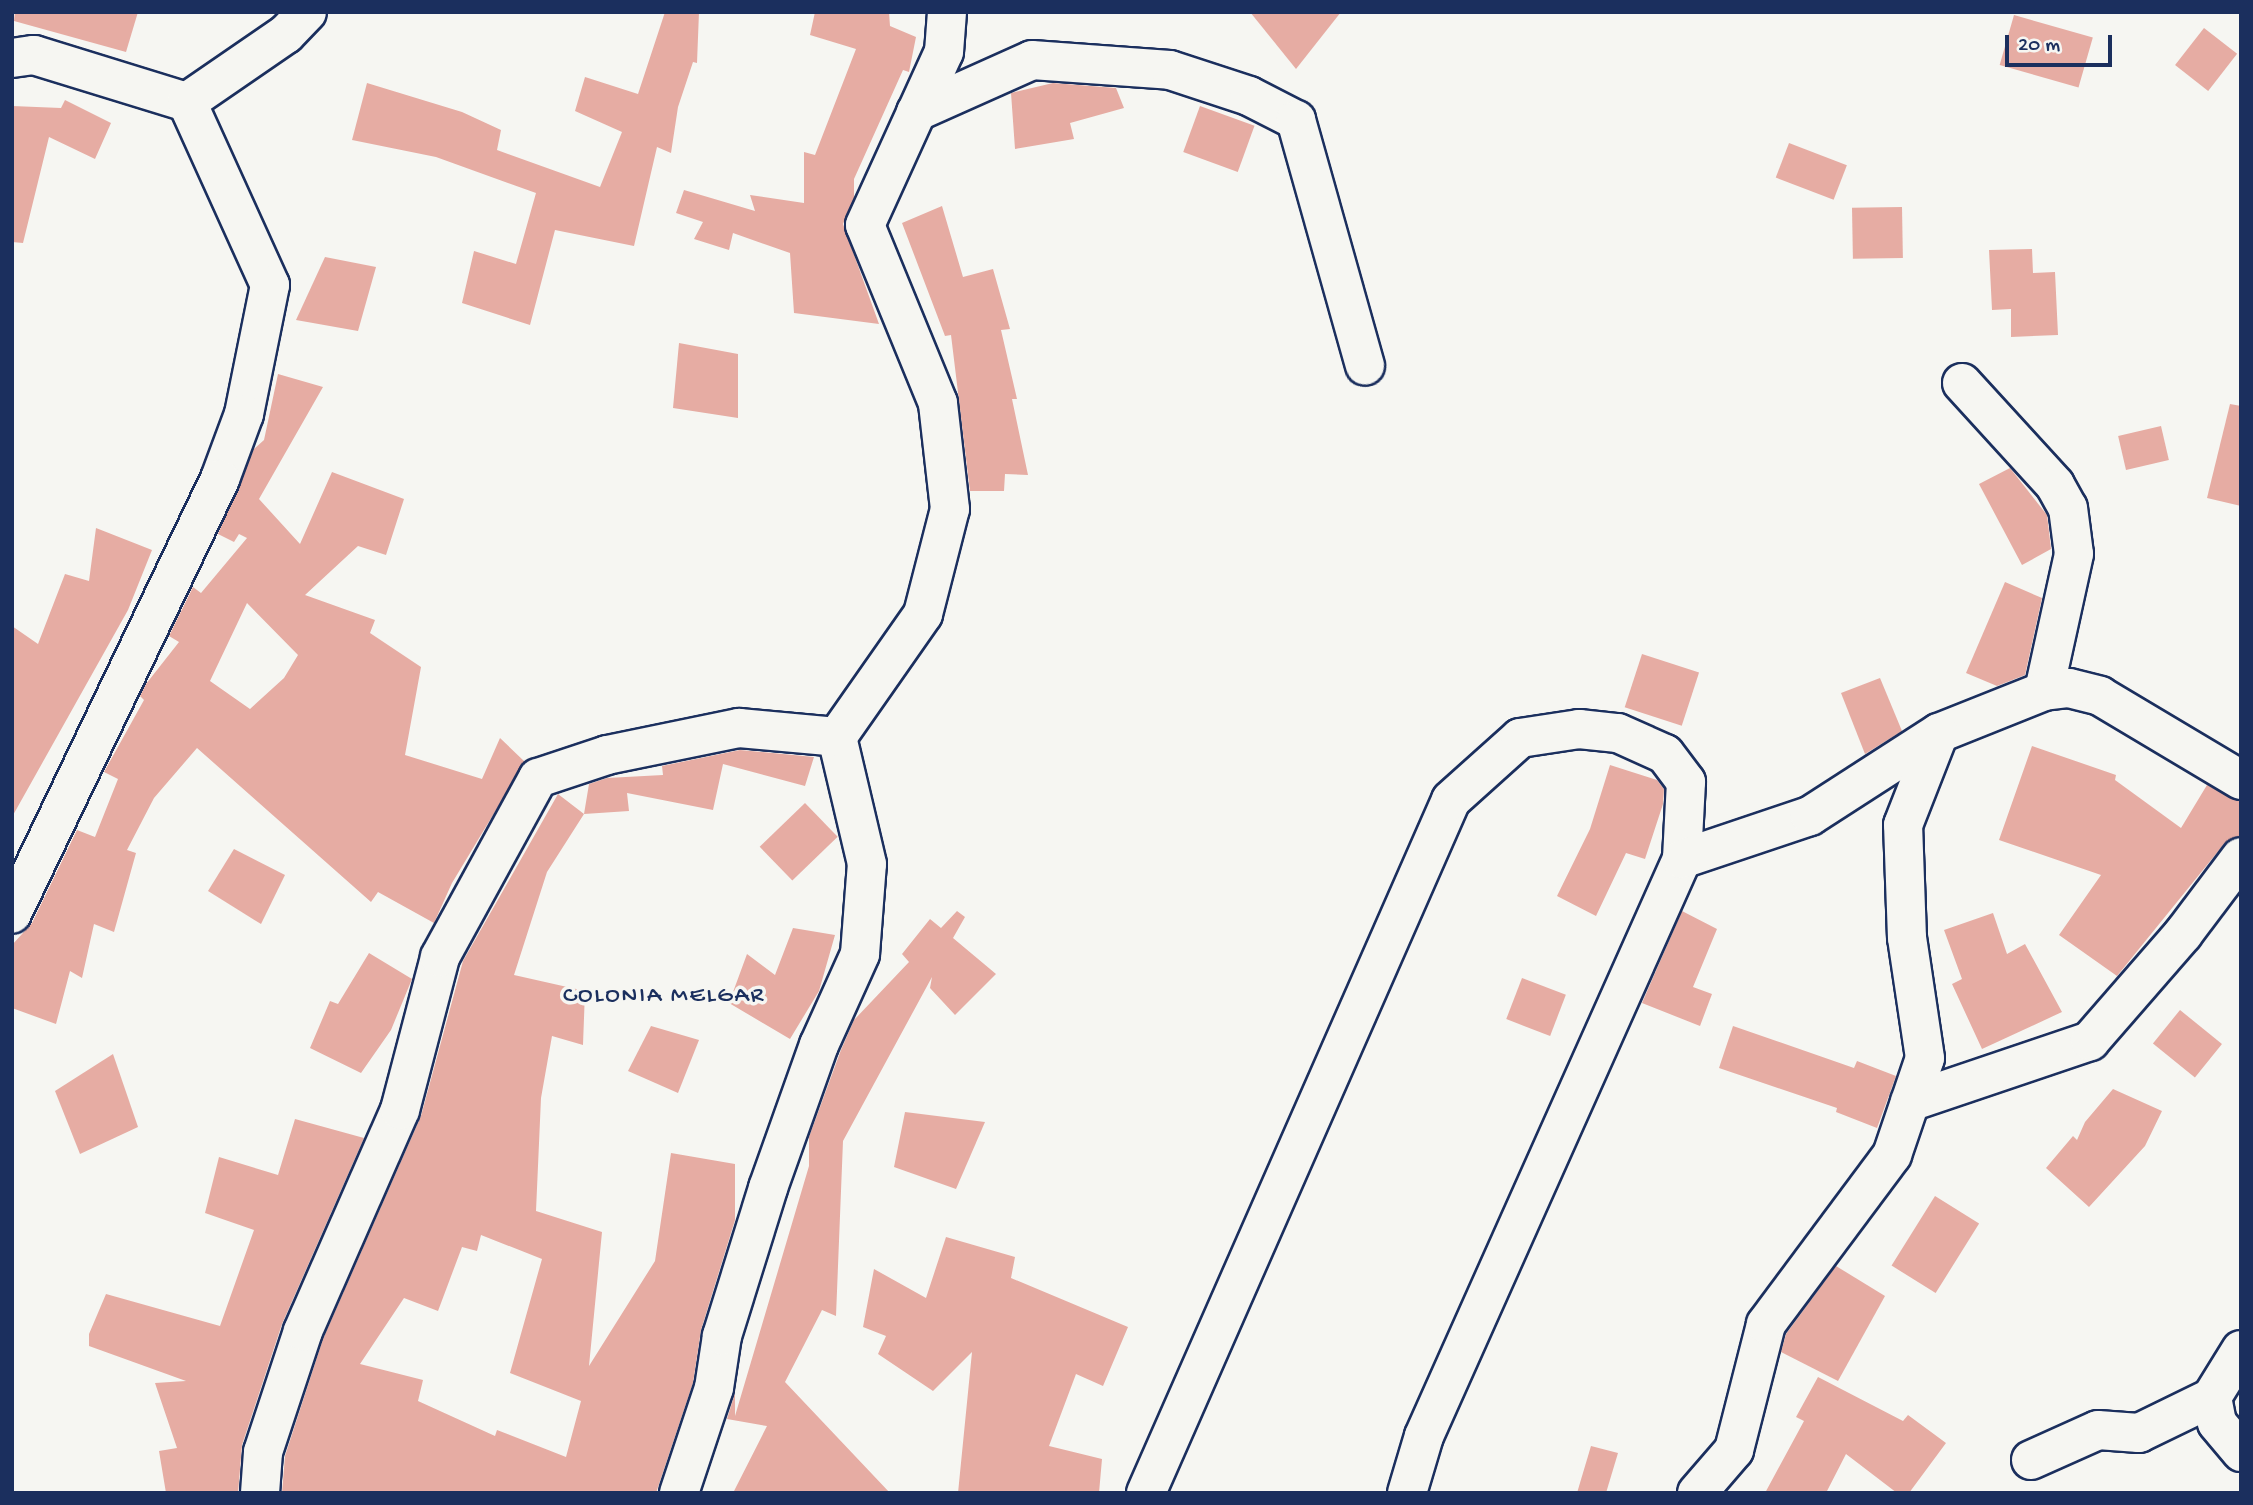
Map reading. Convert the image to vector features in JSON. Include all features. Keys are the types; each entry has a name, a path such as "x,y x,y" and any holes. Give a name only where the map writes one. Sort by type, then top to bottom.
{"street":[{"path":"187,102 286,34 307,12"},
{"path":"679,1493 714,1388 722,1336 768,1188 819,1045 860,954 867,864 837,737 923,614 950,509 938,403 865,225 944,52 947,12"},
{"path":"12,58 34,55 187,102 270,285 244,414 220,479 12,914"},
{"path":"916,112 1032,60 1170,69 1250,96 1296,120 1365,366"},
{"path":"1962,383 2055,485 2068,508 2074,554 2044,691"},
{"path":"1682,859 1810,816 1939,733 2044,691 2069,688 2100,696 2241,780"},
{"path":"260,1493 263,1452 303,1331 400,1110 440,957 537,778 607,755 739,728 837,737"},
{"path":"1146,1493 1451,800 1520,738 1579,729 1618,733 1665,754 1686,782 1682,859 1424,1436 1407,1493"},
{"path":"1697,1493 1734,1450 1766,1324 1892,1155 1925,1058 1908,938 1903,825 1939,733"},
{"path":"1910,1102 2090,1041 2183,934 2241,857"},
{"path":"2031,1460 2098,1430 2139,1433 2213,1398 2241,1350"},
{"path":"2213,1398 2217,1423 2241,1452"}],"building":[{"path":"15,12 138,12 126,52 14,21"},
{"path":"665,12 699,12 697,63 693,62 678,107 671,153 657,147 634,246 555,230 530,325 462,303 474,251 516,264 536,193 436,157 352,140 367,83 462,112 501,130 497,150 600,187 622,132 575,111 585,77 638,94"},
{"path":"815,12 889,12 890,26 916,37 909,72 903,70 854,179 854,198 843,224 879,324 794,313 790,253 733,233 729,250 694,239 703,222 676,213 684,190 755,211 750,195 804,203 804,152 815,155 856,49 810,35"},
{"path":"1250,12 1341,12 1296,69"},
{"path":"2014,15 2093,38 2078,88 2000,65"},
{"path":"2204,28 2237,54 2208,91 2175,65"},
{"path":"1053,83 1116,88 1124,108 1070,123 1074,139 1015,149 1011,93"},
{"path":"65,100 111,123 95,159 49,137 23,243 12,242 12,106 61,108"},
{"path":"1200,106 1255,126 1238,172 1183,152"},
{"path":"1789,143 1847,165 1834,200 1776,178"},
{"path":"942,206 963,277 993,269 1010,329 1001,330 1017,399 1012,399 1028,475 1005,474 1004,491 970,491 951,335 945,336 902,223"},
{"path":"1902,207 1903,258 1853,259 1852,208"},
{"path":"2032,249 2033,273 2055,272 2058,335 2011,337 2011,309 1992,310 1989,250"},
{"path":"325,257 376,267 358,331 296,320"},
{"path":"679,343 738,354 738,418 673,408"},
{"path":"278,374 323,387 259,499 300,544 332,472 404,499 386,555 358,546 305,595 375,620 370,633 421,667 405,755 482,779 500,738 525,762 452,883 434,923 378,892 371,902 197,748 154,798 127,850 136,853 114,932 94,924 82,978 70,971 56,1024 12,1008 12,945 32,923 77,830 95,837 118,779 104,772 144,700 140,696 146,684 179,642 169,636 193,587 201,593 247,538 239,534 234,542 218,534 254,449 264,440","holes":["247,603 298,655 284,678 250,709 210,681"]},
{"path":"2230,404 2241,406 2241,506 2207,498"},
{"path":"2161,426 2169,460 2126,470 2118,436"},
{"path":"2010,468 2047,515 2051,549 2022,565 1979,484"},
{"path":"96,528 152,550 128,610 12,817 12,626 38,644 65,574 89,581"},
{"path":"2005,582 2042,598 2025,675 1997,686 1966,673"},
{"path":"1642,654 1699,673 1682,726 1625,707"},
{"path":"1880,678 1902,731 1865,754 1841,693"},
{"path":"2032,746 2116,775 2115,780 2181,828 2207,785 2241,802 2241,836 2224,844 2117,976 2059,935 2101,875 1999,840"},
{"path":"740,750 814,757 805,786 723,764 713,810 627,793 629,811 584,814 589,784 607,778 663,775 662,766"},
{"path":"1610,765 1657,780 1664,789 1663,804 1645,859 1626,853 1596,916 1557,896 1590,829"},
{"path":"558,794 584,814 547,872 514,975 585,991 583,1045 552,1036 541,1098 536,1211 602,1232 589,1366 655,1261 671,1153 735,1164 735,1220 701,1330 693,1383 656,1493 282,1493 285,1456 323,1339 421,1116 463,961","holes":["481,1235 542,1259 510,1373 581,1401 566,1457 497,1430 495,1436 418,1401 423,1380 360,1364 404,1298 438,1311 462,1247 477,1251"]},
{"path":"805,803 838,837 792,881 760,847"},
{"path":"234,849 285,875 261,924 208,891"},
{"path":"957,911 965,917 953,938 996,974 955,1015 930,988 932,977 843,1141 836,1316 822,1310 785,1382 890,1493 733,1493 767,1426 727,1419 735,1393 735,1416 809,1166 809,1137 841,1050 854,1020 909,962 902,954 930,919 941,928"},
{"path":"1682,911 1717,929 1693,987 1712,994 1700,1026 1642,1003"},
{"path":"1993,913 2007,954 2025,944 2062,1012 1982,1049 1952,984 1962,979 1944,930"},
{"path":"793,928 835,935 819,991 790,1039 729,1003 747,954 775,975"},
{"path":"369,953 412,979 391,1030 361,1073 310,1048 330,1001 338,1004"},
{"path":"1522,978 1566,995 1550,1036 1506,1019"},
{"path":"2180,1010 2222,1044 2195,1077 2153,1043"},
{"path":"651,1026 699,1040 678,1093 628,1071"},
{"path":"1733,1026 1854,1068 1857,1061 1896,1076 1877,1128 1836,1112 1837,1108 1719,1068"},
{"path":"113,1054 138,1127 80,1154 55,1091"},
{"path":"2113,1089 2162,1111 2145,1146 2089,1207 2046,1168 2073,1136 2077,1140 2085,1122"},
{"path":"905,1112 985,1122 956,1189 894,1167"},
{"path":"295,1119 364,1138 282,1324 242,1445 238,1493 166,1493 159,1451 177,1448 155,1383 186,1381 89,1346 89,1334 106,1294 220,1326 254,1230 205,1213 219,1157 278,1175"},
{"path":"1935,1196 1979,1224 1936,1293 1892,1266"},
{"path":"946,1237 1015,1257 1011,1278 1128,1327 1103,1386 1076,1374 1049,1446 1102,1459 1099,1493 958,1493 972,1352 933,1391 878,1354 886,1336 863,1327 874,1269 926,1298"},
{"path":"1836,1266 1885,1296 1838,1381 1781,1352 1786,1334"},
{"path":"1818,1377 1903,1421 1908,1415 1946,1443 1909,1493 1897,1493 1846,1454 1826,1493 1765,1493 1804,1421 1796,1417"},
{"path":"1591,1446 1618,1453 1606,1493 1577,1493"}],"district":[{"name":"COLONIA MELGAR","path":"664,997"}]}
